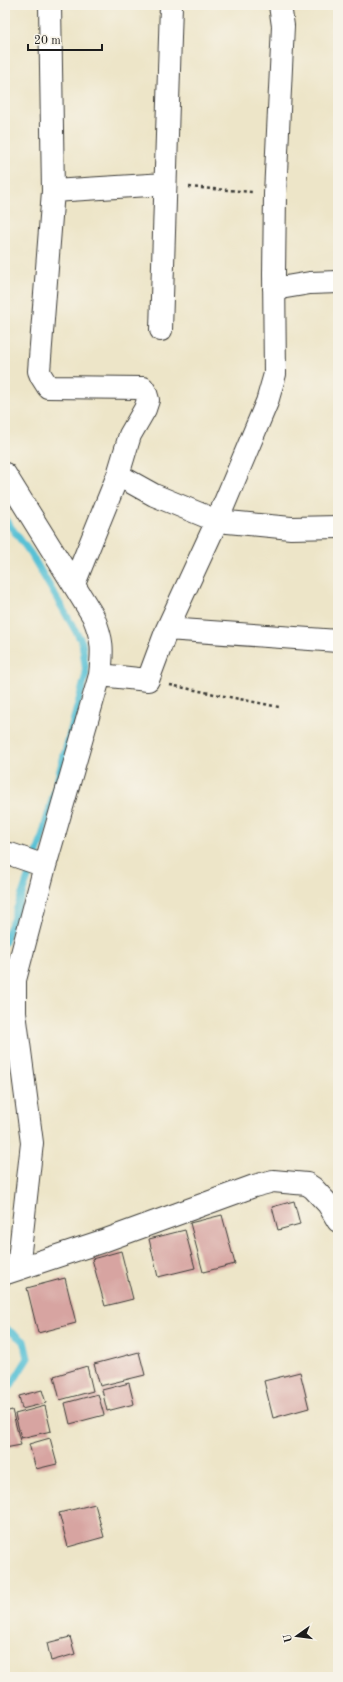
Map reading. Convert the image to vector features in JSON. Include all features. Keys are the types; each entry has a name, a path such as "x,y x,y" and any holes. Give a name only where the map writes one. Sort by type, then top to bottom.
{"street":[{"path":"50,5 53,191 39,371 40,376 48,387 142,388 146,392 148,400 145,409 130,435 118,475 74,584"},
{"path":"161,330 171,5"},
{"path":"100,675 148,680 167,629 217,521 267,402 275,374 275,194 283,26 280,5"},
{"path":"53,191 165,184"},
{"path":"274,289 310,283 338,282"},
{"path":"5,474 93,616 101,636 103,653 100,675 41,865 15,980 15,1013 32,1143 11,1271 103,1241 254,1186 273,1181 307,1184 313,1188 328,1204 338,1221"},
{"path":"118,475 154,495 217,521 291,528 338,527"},
{"path":"167,629 338,641"},
{"path":"7,854 41,865"}],"path":[{"path":"165,184 275,194"},
{"path":"148,680 233,699 279,707"}],"building":[{"path":"294,1201 300,1224 278,1230 272,1207"},
{"path":"222,1215 235,1264 203,1272 190,1223"},
{"path":"185,1230 195,1268 158,1277 149,1239"},
{"path":"121,1251 133,1299 105,1306 92,1259"},
{"path":"65,1278 76,1323 38,1333 27,1288"},
{"path":"139,1352 145,1375 100,1386 94,1364"},
{"path":"87,1366 93,1391 60,1400 54,1376"},
{"path":"300,1372 309,1408 273,1418 264,1381"},
{"path":"129,1383 134,1404 107,1411 102,1390"},
{"path":"42,1390 46,1403 22,1409 19,1396"},
{"path":"98,1394 104,1415 70,1424 65,1403"},
{"path":"45,1406 51,1431 21,1438 15,1414"},
{"path":"12,1410 21,1445 5,1448 5,1412"},
{"path":"50,1438 57,1464 36,1469 29,1444"},
{"path":"95,1504 104,1537 68,1547 59,1513"},
{"path":"70,1637 75,1654 51,1661 47,1643"}],"waterway":[{"path":"5,519 31,554 82,642 86,674 40,844 5,942"},
{"path":"5,1117 7,1131 5,1152"},
{"path":"5,1328 24,1341 28,1358 10,1387 5,1388"}]}
